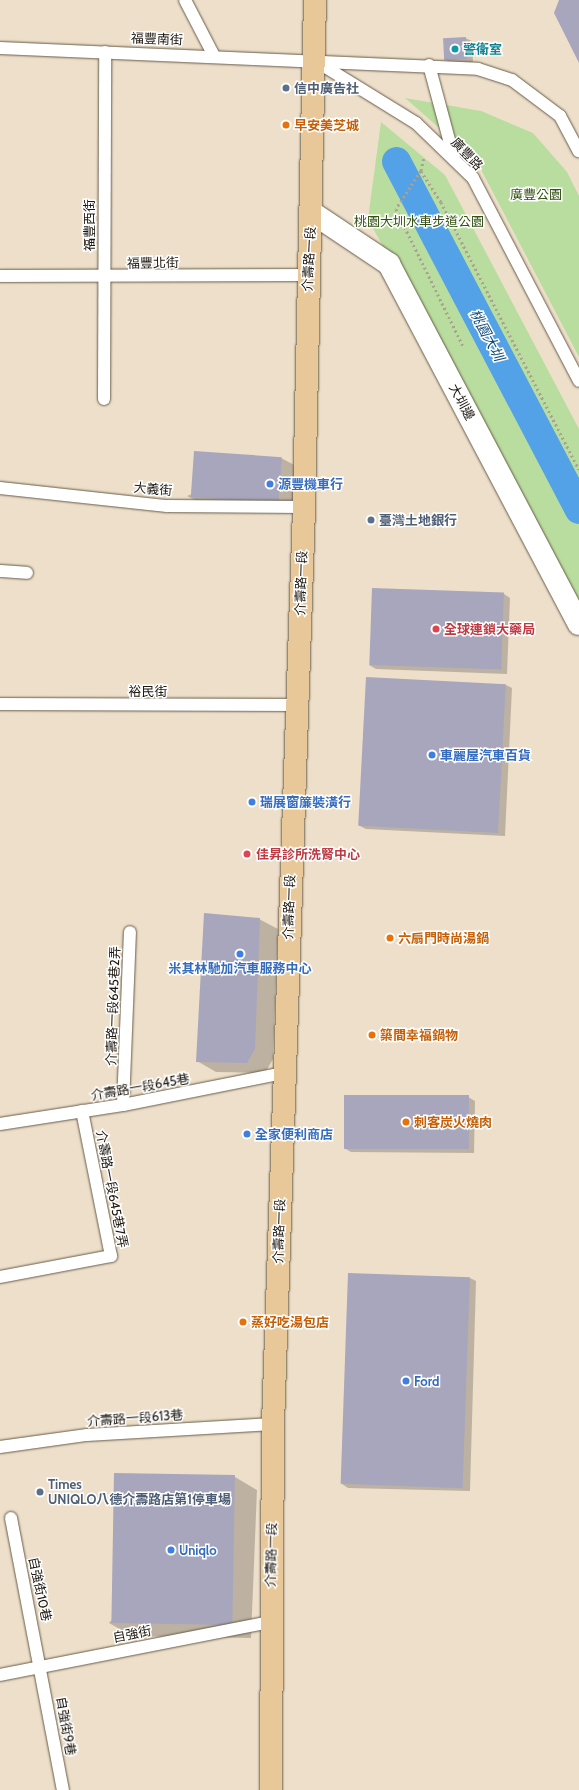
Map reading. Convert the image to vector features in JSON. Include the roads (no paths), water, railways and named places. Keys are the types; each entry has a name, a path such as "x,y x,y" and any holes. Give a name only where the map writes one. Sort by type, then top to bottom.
{"main road":[{"name":"介壽路一段","path":"271,1790 270,1622 273,1424 283,1073 304,507 307,275 311,212 315,0"}],"street":[{"name":"大圳邊","path":"311,212 389,264 579,624"}],"lane":[{"path":"185,0 214,56"},
{"name":"福豐南街","path":"0,48 314,59 478,69 512,80 560,116 579,151"},
{"name":"福豐西街","path":"104,399 103,278 105,52"},
{"name":"廣豐路","path":"314,59 416,123 473,178 579,381"},
{"path":"429,65 454,160"},
{"name":"福豐北街","path":"0,276 103,278 307,275"},
{"name":"大義街","path":"0,488 167,506 304,507"},
{"path":"0,570 27,573"},
{"name":"裕民街","path":"0,704 296,705"},
{"name":"介壽路一段645巷2弄","path":"122,1105 130,932"},
{"name":"介壽路一段645巷","path":"0,1124 122,1105 283,1073"},
{"name":"介壽路一段645巷7弄","path":"0,1277 111,1256 82,1111"},
{"name":"介壽路一段613巷","path":"0,1447 87,1435 273,1424"},
{"name":"自強街10巷","path":"11,1518 41,1666"},
{"name":"自強街","path":"0,1675 270,1622"},
{"name":"自強街9巷","path":"41,1666 63,1790"}],"waterway":[{"name":"桃園大圳","path":"396,161 579,509"}],"place":[{"name":"警衛室","path":"455,49"},
{"name":"信中廣告社","path":"286,88"},
{"name":"早安美芝城","path":"286,125"},
{"name":"源豐機車行","path":"270,484"},
{"name":"臺灣土地銀行","path":"371,520"},
{"name":"全球連鎖大藥局","path":"436,629"},
{"name":"車麗屋汽車百貨","path":"432,755"},
{"name":"瑞展窗簾裝潢行","path":"252,802"},
{"name":"佳昇診所洗腎中心","path":"247,854"},
{"name":"六扇門時尚湯鍋","path":"390,938"},
{"name":"米其林馳加汽車服務中心","path":"240,954"},
{"name":"築間幸福鍋物","path":"372,1035"},
{"name":"刺客炭火燒肉","path":"406,1122"},
{"name":"全家便利商店","path":"247,1134"},
{"name":"蒸好吃湯包店","path":"243,1322"},
{"name":"Ford","path":"406,1381"},
{"name":"Times UNIQLO八德介壽路店第1停車場","path":"40,1492"},
{"name":"Uniqlo","path":"171,1550"}],"park label":[{"name":"廣豐公園","path":"536,194"},
{"name":"桃園大圳水車步道公園","path":"419,221"}]}
